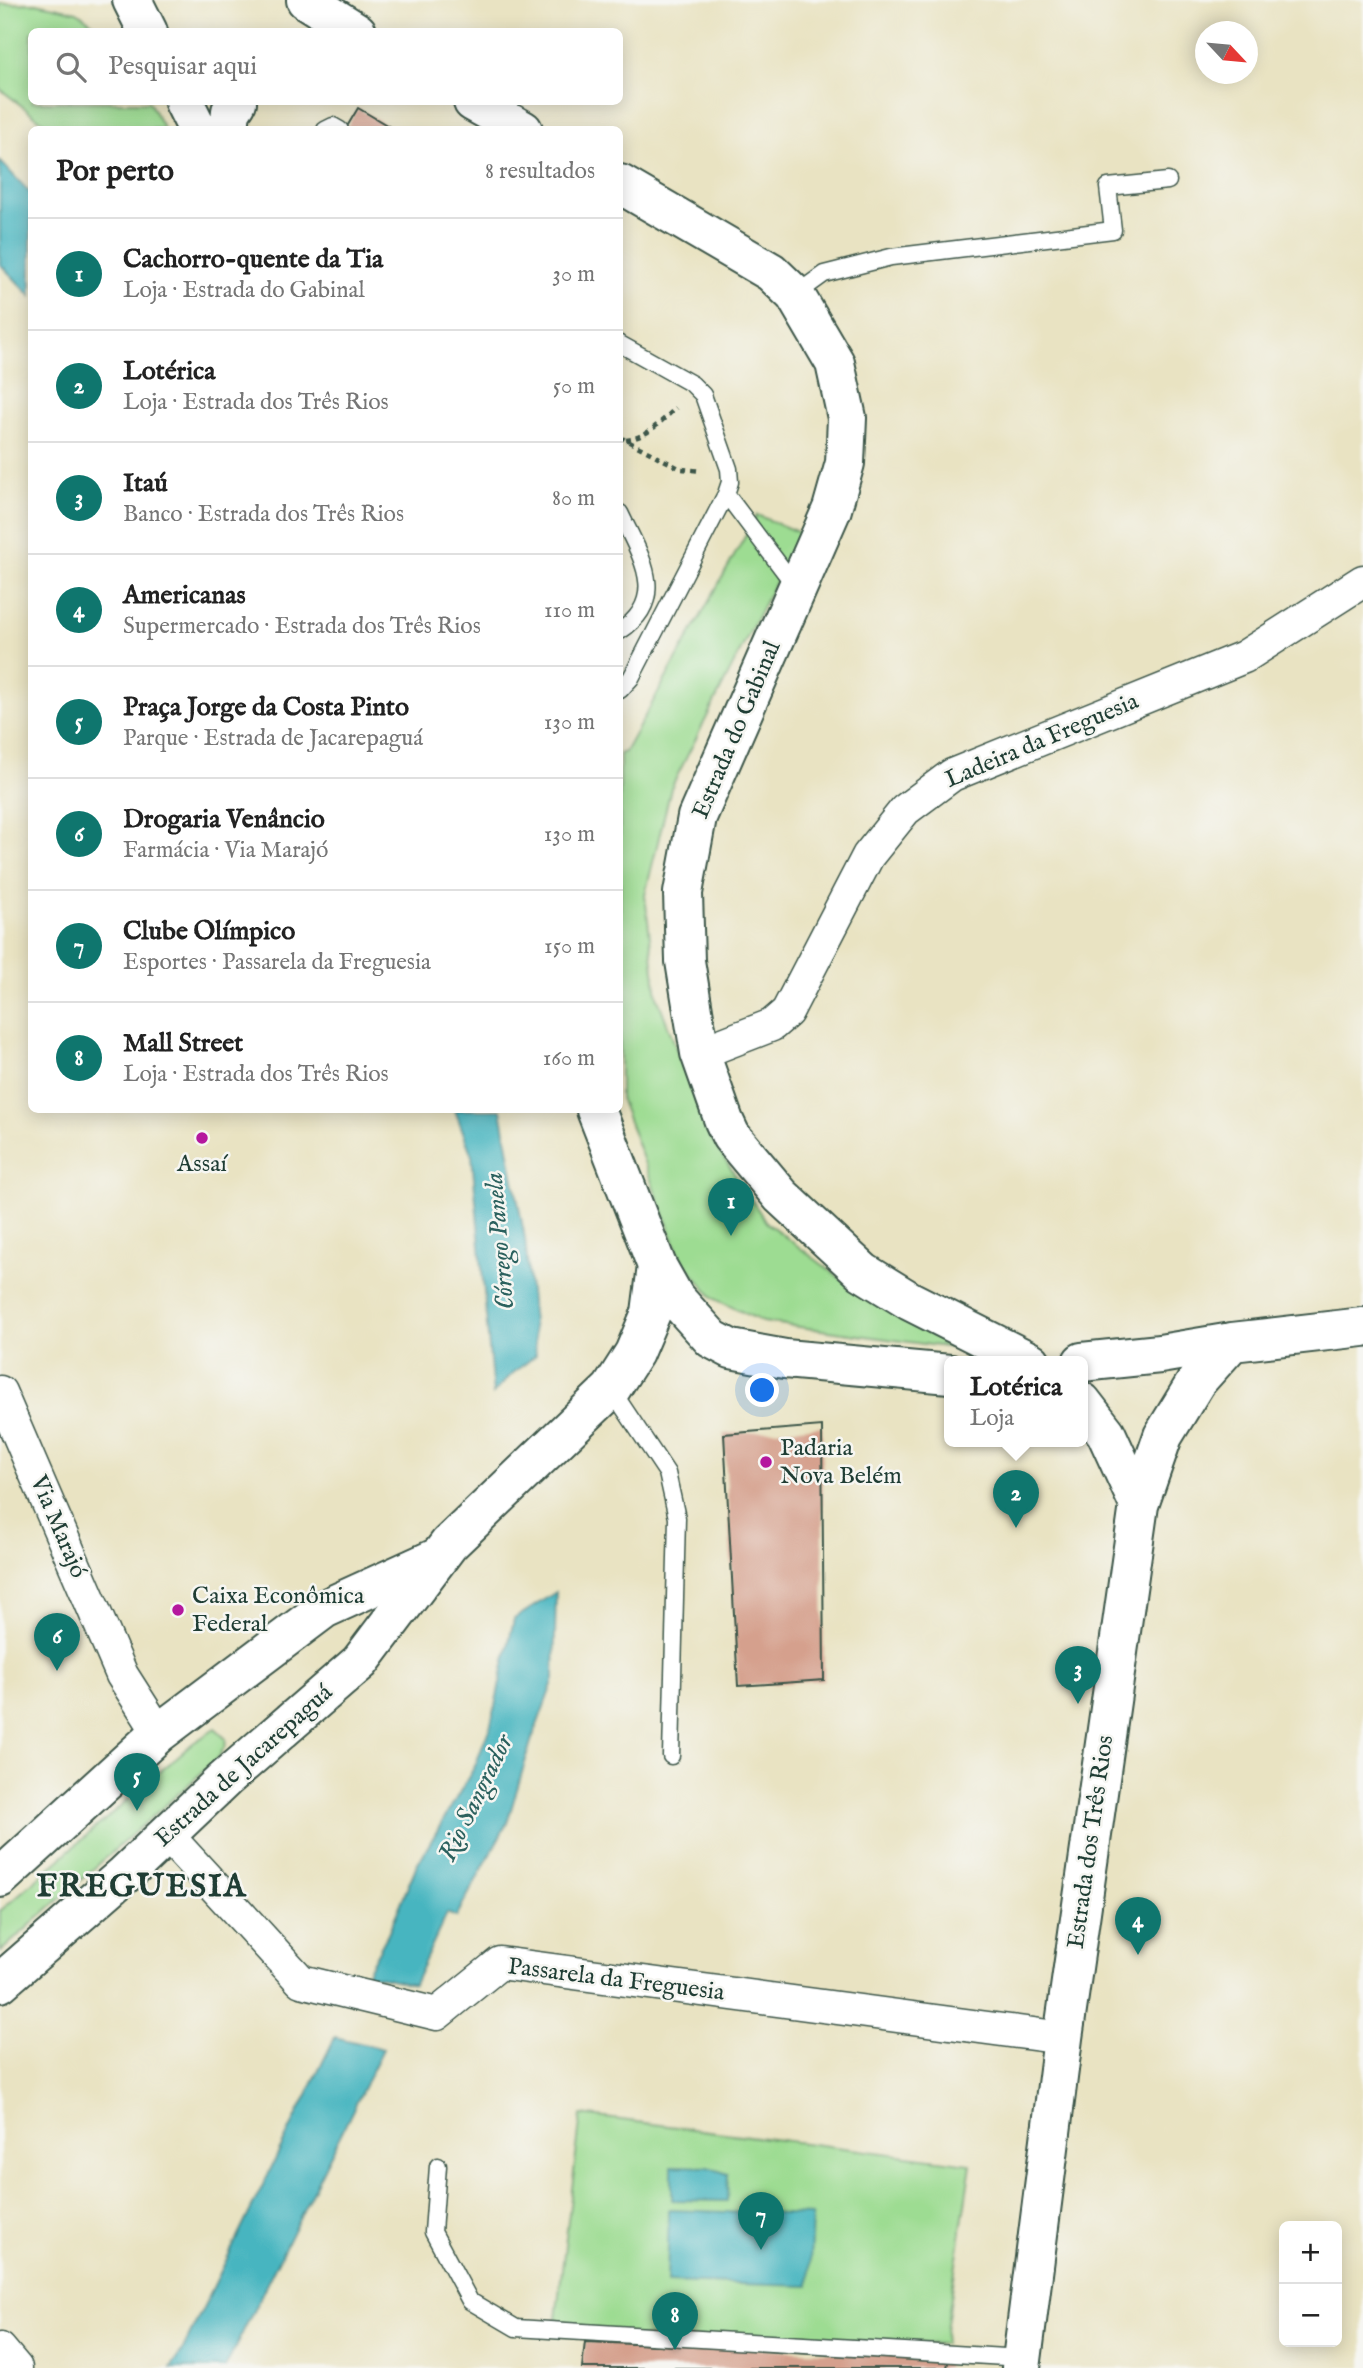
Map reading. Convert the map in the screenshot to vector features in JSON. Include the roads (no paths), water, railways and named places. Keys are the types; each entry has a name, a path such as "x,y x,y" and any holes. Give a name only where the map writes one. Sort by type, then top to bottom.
{"main road":[{"path":"132,0 146,28"},
{"path":"306,0 351,28"},
{"path":"186,105 196,126"},
{"path":"229,126 231,111 235,105"},
{"path":"478,105 516,126"},
{"name":"Estrada do Gabinal","path":"623,186 771,272 795,295 835,363 847,418 845,463 832,509 697,817 683,893 685,961 700,1053 731,1136 781,1196 863,1272 910,1301 1019,1356"},
{"path":"597,1113 657,1266 675,1298 712,1339 732,1349 785,1359 944,1373"},
{"name":"Estrada de Jacarepaguá","path":"0,1983 360,1661 436,1558 611,1389 634,1353 652,1313 657,1266"},
{"path":"1088,1361 1363,1327"},
{"name":"Estrada dos Três Rios","path":"1021,2363 1063,2038 1139,1505 1163,1436 1196,1382 1233,1342"},
{"path":"1088,1409 1106,1433 1139,1505"},
{"name":"Estrada de Jacarepaguá","path":"0,1878 159,1733 324,1609 436,1558"}],"street":[{"name":"Ladeira da Freguesia","path":"700,1053 772,1024 787,1012 868,856 905,810 952,775 1244,657 1363,581"},
{"name":"Via Marajó","path":"0,1392 122,1675 159,1733"},
{"name":"Passarela da Freguesia","path":"167,1835 301,1981 437,2014 500,1964 1063,2038"},
{"path":"0,2349 16,2368"}],"lane":[{"path":"795,295 824,274 891,257 1113,230 1108,187 1168,181"},
{"path":"623,346 692,384 703,395 730,474 726,494 631,678 623,687"},
{"path":"726,494 798,589"},
{"path":"623,520 643,565 649,591 645,603 630,624 623,629"},
{"path":"611,1389 667,1473 677,1518 671,1756"},
{"path":"439,2166 433,2232 470,2301 516,2328 1021,2363"}],"water":[{"path":"0,161 28,191 28,293 0,264"},
{"name":"Córrego Panela","path":"456,1113 502,1113 525,1239 536,1355 493,1394 472,1156"},
{"name":"Rio Sangrador","path":"556,1592 554,1679 531,1742 507,1823 456,1917 447,1913 414,1984 366,1974 388,1934 416,1867 475,1766 491,1724 514,1619"},
{"path":"335,2037 383,2049 225,2368 171,2368 183,2349"},
{"path":"672,2166 708,2167 728,2174 727,2201 672,2200"},
{"path":"669,2210 812,2215 809,2286 667,2282"}],"place":[{"name":"Assaí","path":"202,1138"},
{"name":"Cachorro-quente da Tia","path":"731,1236"},
{"name":"Padaria Nova Belém","path":"766,1462"},
{"name":"Lotérica","path":"1016,1528"},
{"name":"Caixa Econômica Federal","path":"178,1610"},
{"name":"Drogaria Venâncio","path":"57,1671"},
{"name":"Itaú","path":"1078,1704"},
{"name":"Praça Jorge da Costa Pinto","path":"137,1811"},
{"name":"Americanas","path":"1138,1955"},
{"name":"Clube Olímpico","path":"761,2250"},
{"name":"Mall Street","path":"675,2350"}],"district":[{"name":"FREGUESIA","path":"142,1887"}]}
